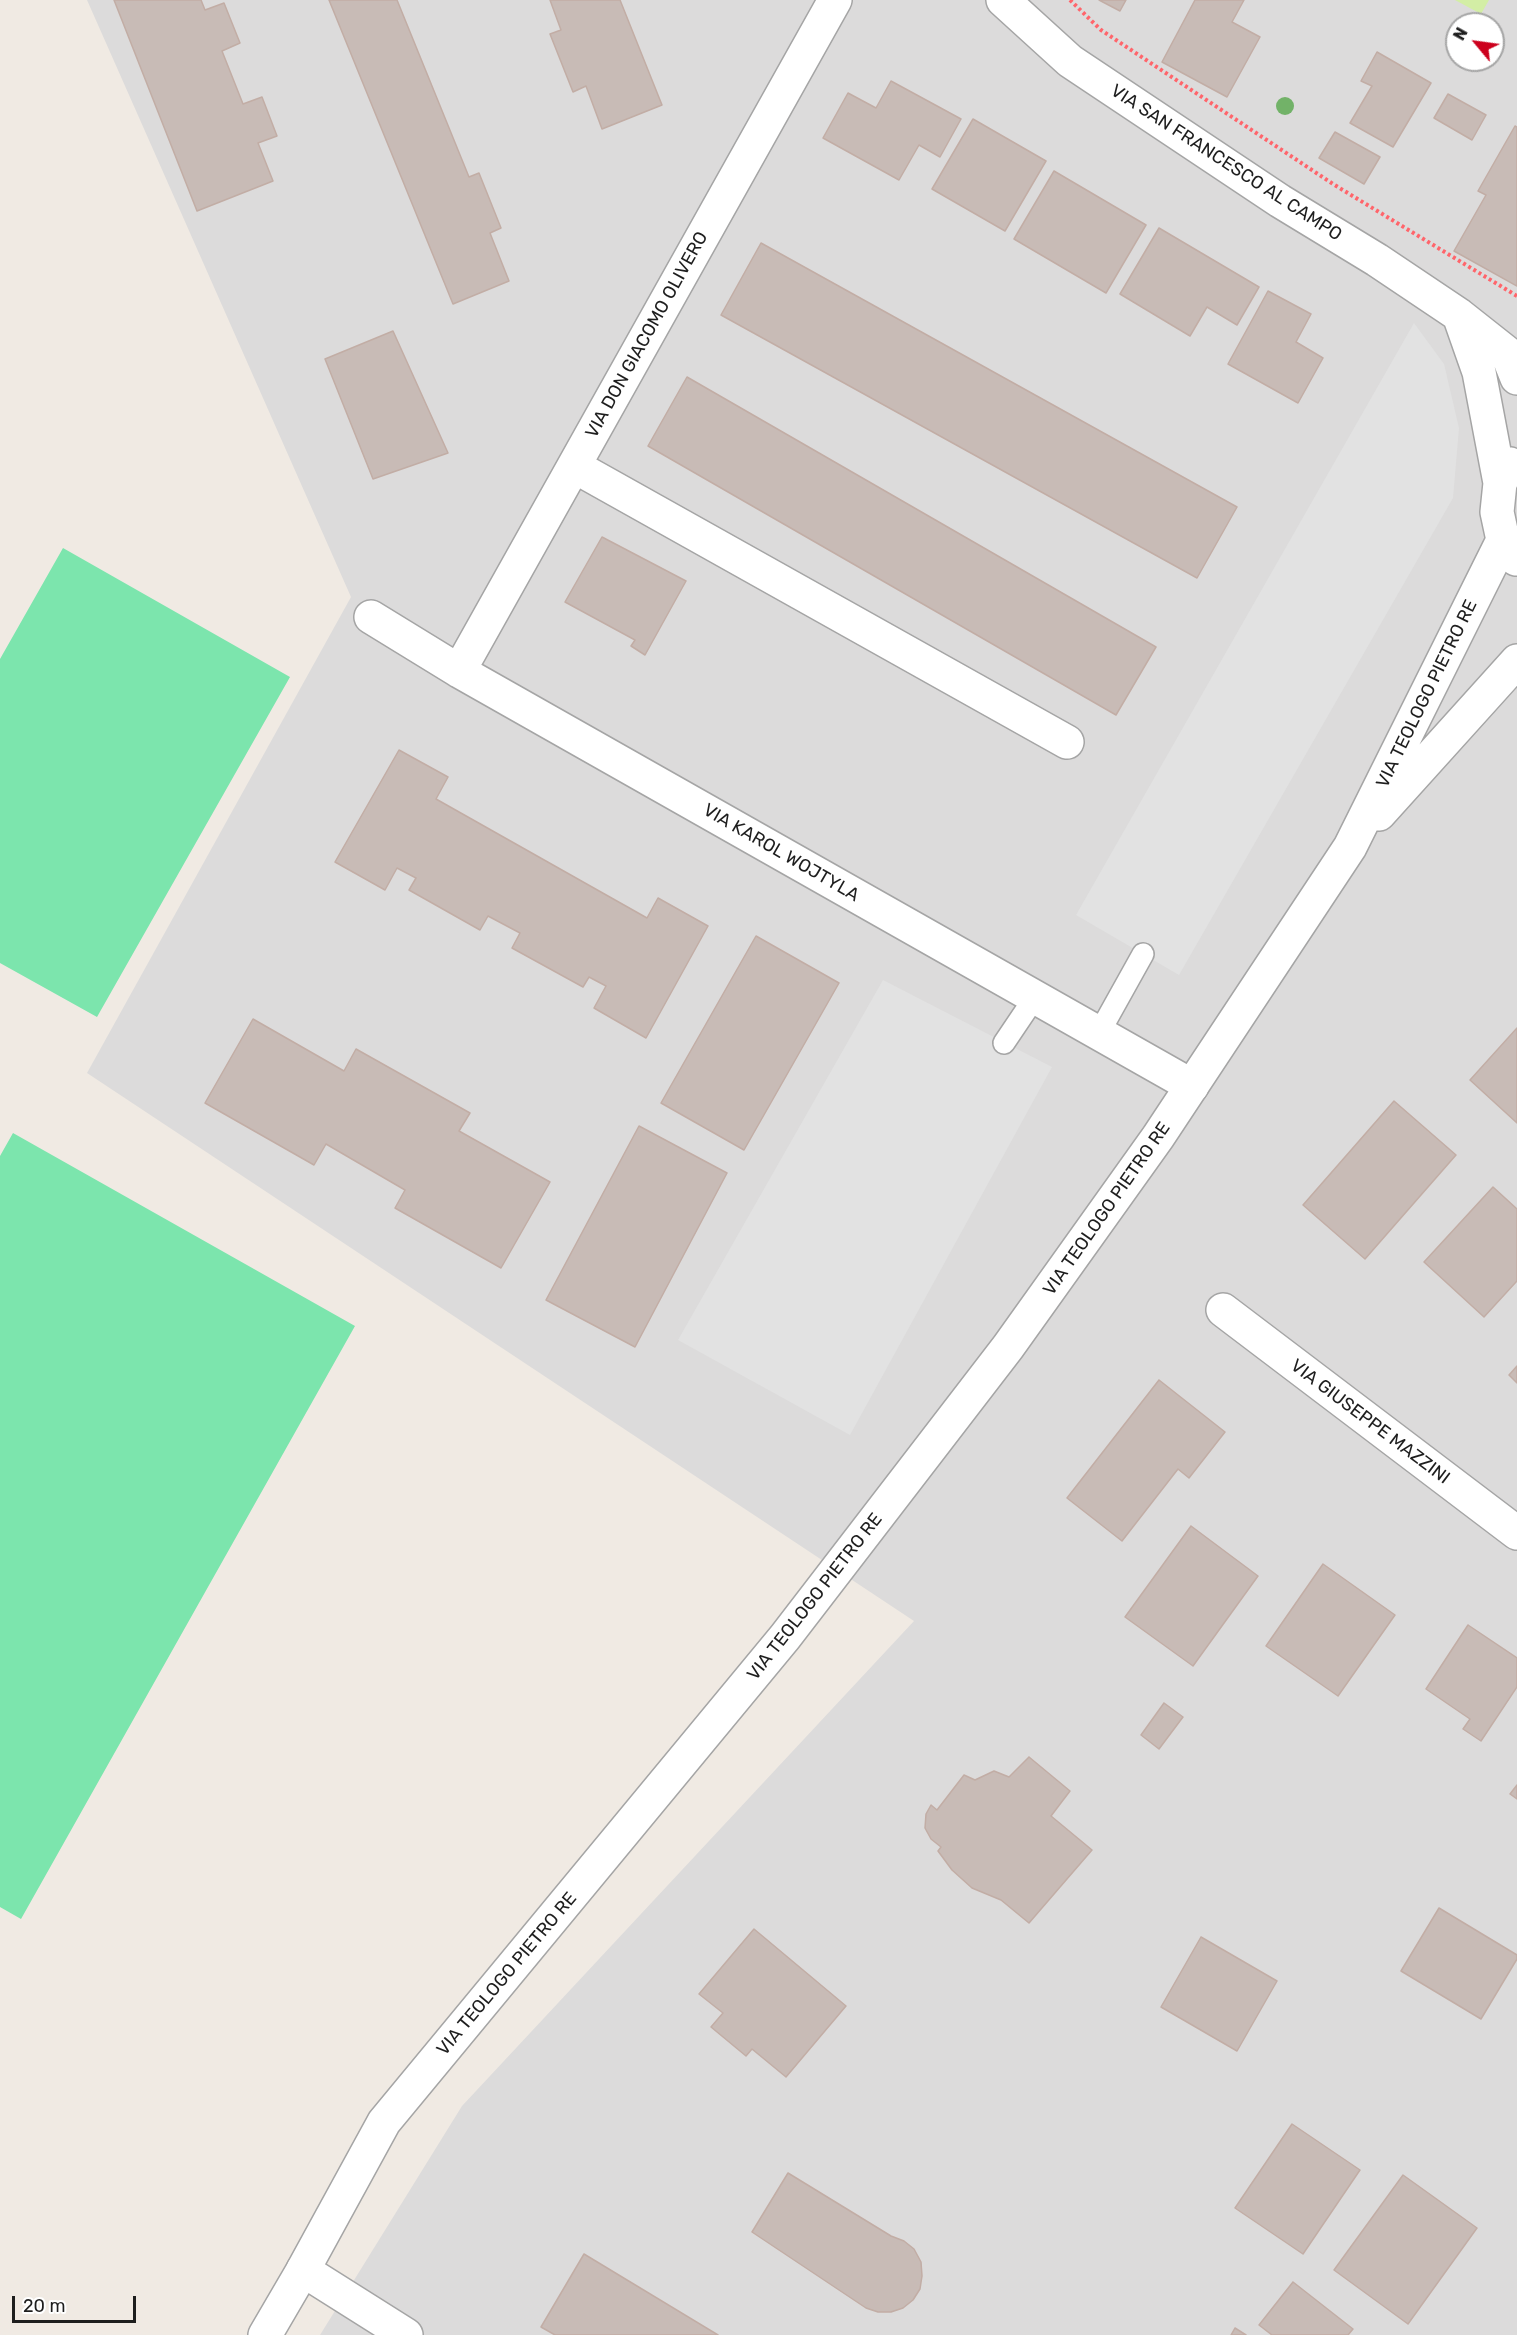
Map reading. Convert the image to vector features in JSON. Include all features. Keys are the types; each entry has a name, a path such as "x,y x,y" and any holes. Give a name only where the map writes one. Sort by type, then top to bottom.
{"street":[{"name":"VIA DON GIACOMO OLIVERO","path":"459,670 836,0"},
{"name":"VIA SAN FRANCESCO AL CAMPO","path":"1003,0 1070,61 1280,201 1377,260 1459,315 1507,353 1517,378"},
{"path":"1459,315 1479,372 1508,470 1497,512 1510,550"},
{"path":"574,466 1067,742"},
{"name":"VIA TEOLOGO PIETRO RE","path":"265,2335 384,2122 785,1637 1008,1347 1158,1137 1350,847 1510,550"},
{"name":"VIA KAROL WOJTYLA","path":"371,618 1192,1086"},
{"name":"VIA TEOLOGO PIETRO RE","path":"1350,847 1517,661"},
{"name":"VIA GIUSEPPE MAZZINI","path":"1223,1310 1517,1533"},
{"path":"303,2270 406,2335"}],"lane":[{"path":"1100,1033 1143,954"},
{"path":"1004,1042 1035,997"}],"path":[{"path":"1070,0 1101,30 1333,184 1517,296"}],"shaded area":[{"path":"87,0 1517,0 1517,2335 320,2335 462,2106 914,1621 87,1073 351,597"},
{"path":"1414,323 1444,364 1459,428 1453,498 1179,975 1076,915"},
{"path":"883,980 1052,1067 850,1435 678,1340"}],"green space":[{"path":"1455,0 1489,0 1482,12 1477,12"},
{"path":"63,548 290,677 97,1017 0,963 0,659"},
{"path":"13,1133 355,1326 21,1919 0,1907 0,1156"}],"building":[{"path":"114,0 201,0 205,10 224,3 240,43 222,51 243,104 262,97 277,136 258,143 273,181 197,211"},
{"path":"329,0 397,0 469,177 479,173 501,228 490,233 509,281 453,304"},
{"path":"550,0 620,0 662,105 602,129 586,86 573,92 550,34 561,30"},
{"path":"1099,0 1126,0 1120,11"},
{"path":"1195,0 1244,0 1232,22 1260,37 1227,97 1162,62"},
{"path":"1377,52 1431,83 1393,147 1350,123 1372,86 1361,81"},
{"path":"891,81 961,119 940,157 919,145 899,180 823,138 848,93 876,108"},
{"path":"1448,94 1486,115 1472,140 1434,118"},
{"path":"973,119 1046,161 1005,231 932,189"},
{"path":"1515,126 1517,127 1517,286 1454,251 1486,195 1478,191"},
{"path":"1335,132 1380,157 1364,184 1319,158"},
{"path":"1054,171 1146,225 1106,293 1014,239"},
{"path":"1159,228 1259,287 1237,325 1207,307 1190,336 1120,294"},
{"path":"761,243 1237,507 1197,578 721,315"},
{"path":"1268,291 1311,314 1296,342 1323,358 1298,403 1228,364"},
{"path":"393,331 448,453 373,479 325,359"},
{"path":"687,377 1156,647 1116,715 648,446"},
{"path":"602,537 686,581 645,655 631,646 635,640 565,602"},
{"path":"399,750 448,777 436,799 647,918 658,898 708,926 646,1038 594,1008 606,986 589,977 583,987 512,948 520,933 488,916 480,930 409,890 416,878 397,868 385,890 335,862"},
{"path":"756,936 839,983 744,1150 661,1103"},
{"path":"253,1019 344,1071 356,1049 470,1113 459,1131 550,1182 501,1268 395,1208 405,1190 326,1144 314,1165 205,1103"},
{"path":"1517,1028 1517,1123 1470,1080"},
{"path":"1394,1101 1456,1155 1365,1259 1303,1205"},
{"path":"639,1126 727,1173 635,1347 546,1300"},
{"path":"1493,1187 1517,1209 1517,1281 1484,1317 1424,1262"},
{"path":"1517,1366 1517,1383 1509,1375"},
{"path":"1159,1380 1225,1432 1189,1478 1178,1469 1122,1541 1067,1498"},
{"path":"1191,1526 1258,1576 1193,1666 1125,1617"},
{"path":"1323,1564 1395,1615 1338,1696 1266,1646"},
{"path":"1468,1625 1517,1658 1517,1687 1481,1741 1463,1729 1470,1719 1426,1689"},
{"path":"1164,1703 1183,1717 1159,1749 1141,1735"},
{"path":"1029,1757 1070,1791 1051,1816 1092,1850 1029,1923 1001,1900 972,1888 952,1870 938,1851 941,1847 931,1839 925,1828 926,1814 931,1805 937,1810 964,1775 975,1780 994,1771 1009,1777"},
{"path":"1517,1785 1517,1799 1510,1794"},
{"path":"1439,1908 1517,1955 1517,1959 1481,2019 1401,1971"},
{"path":"754,1929 846,2006 786,2077 752,2049 746,2056 711,2027 723,2013 699,1994"},
{"path":"1201,1937 1277,1981 1237,2051 1161,2007"},
{"path":"1292,2124 1360,2170 1303,2254 1235,2208"},
{"path":"788,2173 914,2249 921,2262 922,2276 920,2289 913,2300 903,2308 891,2312 878,2312 866,2308 752,2232"},
{"path":"1403,2175 1477,2228 1408,2324 1334,2270"},
{"path":"584,2254 718,2335 555,2335 541,2327"},
{"path":"1293,2282 1353,2329 1348,2335 1272,2335 1259,2325"},
{"path":"1235,2328 1246,2335 1231,2335"}]}
